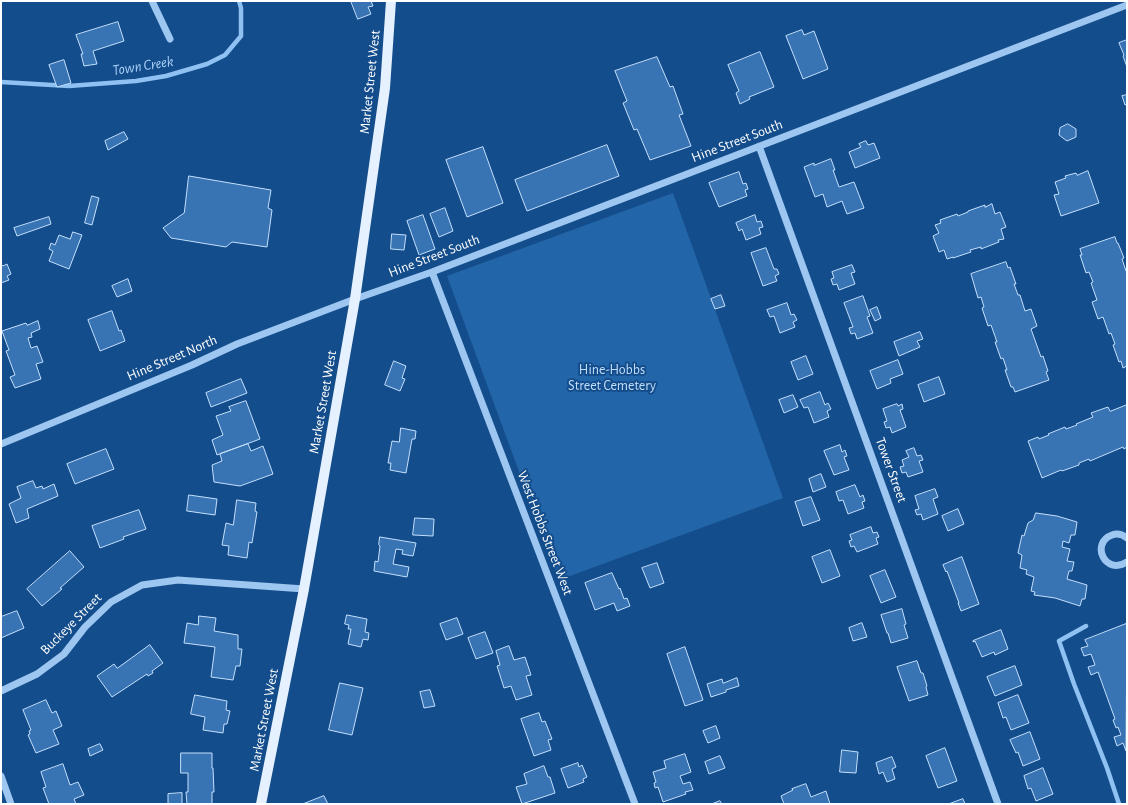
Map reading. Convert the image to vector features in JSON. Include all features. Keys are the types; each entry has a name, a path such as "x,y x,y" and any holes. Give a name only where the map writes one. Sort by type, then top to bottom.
{"main road":[{"name":"Market Street West","path":"261,804 304,589 355,299 385,88 391,1"}],"street":[{"path":"152,1 170,39"},
{"name":"Hine Street South","path":"355,299 432,272 1127,5"},
{"name":"Tower Street","path":"759,146 998,804"},
{"name":"West Hobbs Street West","path":"432,272 635,804"},
{"name":"Hine Street North","path":"2,441 192,365 237,344 355,299"},
{"path":"1127,538 1120,534 1115,534 1106,539 1101,548 1103,558 1111,565 1122,565 1127,562"},
{"name":"Buckeye Street","path":"1,691 37,674 64,654 85,627 111,602 142,585 178,580 304,589"},
{"path":"1,776 11,804"}],"green space":[{"name":"Hine-Hobbs Street Cemetery","path":"673,193 783,498 559,580 447,276"}],"building":[{"path":"351,1 371,1 373,6 368,7 371,14 358,19"},
{"path":"118,22 124,41 93,51 97,64 84,66 81,54 83,54 76,35"},
{"path":"802,30 804,35 814,31 828,69 803,79 786,36"},
{"path":"1127,40 1127,67 1119,43"},
{"path":"760,52 774,87 749,97 750,99 740,104 736,93 739,91 728,65"},
{"path":"657,57 670,87 673,86 683,114 679,115 691,146 650,160 637,129 634,130 623,103 627,101 615,71"},
{"path":"64,60 71,83 57,87 49,65"},
{"path":"1127,95 1127,104 1125,105 1122,96"},
{"path":"1068,124 1076,129 1076,137 1067,141 1059,135 1060,128"},
{"path":"124,132 128,139 108,150 105,141"},
{"path":"866,141 868,145 874,143 880,158 855,168 849,152 861,147 859,144"},
{"path":"607,145 619,176 527,211 515,180"},
{"path":"483,147 503,203 467,217 446,160"},
{"path":"831,159 839,187 854,182 864,208 847,214 842,201 827,207 823,194 815,197 804,167"},
{"path":"1088,171 1099,203 1061,216 1054,195 1059,194 1055,182 1066,178 1065,176 1076,173 1077,175"},
{"path":"739,172 743,184 746,183 748,189 745,190 747,196 719,207 709,183"},
{"path":"189,176 271,190 268,208 272,210 267,247 232,242 226,247 171,238 163,228 184,213"},
{"path":"92,196 99,198 92,225 85,223"},
{"path":"992,204 995,214 1000,212 1006,227 1001,229 1004,239 998,240 999,242 981,249 981,247 970,250 971,252 953,258 947,259 944,250 939,252 933,236 939,233 935,225 941,223 940,220 957,214 958,216 985,205 985,207"},
{"path":"445,208 453,231 439,237 430,214"},
{"path":"423,215 435,249 419,255 407,221"},
{"path":"755,215 757,222 761,221 763,227 759,228 761,234 746,240 742,229 739,231 736,223"},
{"path":"49,217 51,224 17,236 14,228"},
{"path":"73,232 82,235 69,269 49,261 53,251 49,249 51,243 55,245 59,235 70,239"},
{"path":"392,234 406,235 404,250 391,249"},
{"path":"1115,237 1124,258 1122,259 1127,271 1127,366 1123,368 1121,361 1119,362 1113,345 1115,344 1111,333 1109,334 1103,317 1098,319 1092,302 1097,300 1091,283 1093,282 1089,272 1086,273 1080,255 1082,255 1080,249"},
{"path":"766,248 774,269 777,269 779,274 775,276 777,281 763,286 751,253"},
{"path":"1006,262 1008,268 1010,267 1016,284 1014,284 1018,295 1020,295 1025,311 1031,309 1037,326 1031,329 1041,357 1043,356 1048,371 1046,372 1049,380 1015,392 1013,387 1011,387 1005,370 1007,370 1003,358 1001,359 995,342 997,342 991,325 988,326 982,308 984,307 981,297 978,298 971,274"},
{"path":"1,264 3,266 7,264 11,274 7,276 9,280 1,283"},
{"path":"852,265 855,272 851,273 855,284 839,290 837,284 833,285 831,279 834,278 832,272"},
{"path":"128,279 132,291 117,297 112,286"},
{"path":"721,295 725,306 715,309 711,299"},
{"path":"863,296 870,316 867,317 873,333 857,339 855,333 851,334 849,328 853,327 844,303"},
{"path":"787,303 791,315 794,314 797,320 793,322 795,327 780,333 774,316 770,317 767,310"},
{"path":"877,307 881,318 875,321 870,310"},
{"path":"112,311 119,331 121,330 125,341 100,351 88,320"},
{"path":"38,321 40,329 31,333 32,337 28,338 31,348 37,346 43,362 36,364 41,379 15,388 10,377 15,375 6,351 9,350 2,331 26,323 27,325"},
{"path":"920,332 923,339 917,341 920,347 899,356 894,342"},
{"path":"806,356 813,374 798,380 791,362"},
{"path":"898,360 903,374 890,379 891,383 877,389 870,371"},
{"path":"394,361 406,366 402,378 405,379 400,391 385,385"},
{"path":"939,377 945,394 924,402 918,385"},
{"path":"241,379 247,393 211,407 206,393"},
{"path":"820,392 825,405 828,403 831,409 827,411 829,417 814,423 808,407 804,408 800,400"},
{"path":"793,395 798,407 784,413 779,400"},
{"path":"246,401 260,439 217,455 212,440 223,435 216,416 231,411 229,407"},
{"path":"897,404 898,406 902,404 903,409 900,410 906,427 892,433 890,427 886,428 884,422 887,421 883,409"},
{"path":"1127,405 1127,447 1124,449 1123,447 1090,461 1089,459 1079,463 1079,465 1062,471 1061,470 1042,478 1028,441 1038,437 1039,439 1065,427 1066,429 1077,425 1076,424 1093,417 1091,413 1108,407 1110,411"},
{"path":"401,428 416,431 415,439 412,439 406,473 390,470 391,463 388,463 392,441 399,442"},
{"path":"248,444 251,451 263,446 273,474 240,486 214,482 212,465 222,461 220,454"},
{"path":"840,445 842,452 845,450 847,456 844,457 849,470 834,475 824,451"},
{"path":"914,448 917,456 921,455 923,460 919,461 923,472 908,477 906,472 902,473 900,467 904,466 902,460 909,457 906,451"},
{"path":"106,449 114,469 75,484 67,464"},
{"path":"821,474 826,487 813,492 809,479"},
{"path":"33,481 36,488 42,486 43,489 54,484 58,496 27,509 29,518 16,523 9,504 21,498 17,487"},
{"path":"855,485 860,497 863,495 865,501 862,502 864,508 848,514 843,500 839,501 836,492"},
{"path":"935,489 938,497 933,499 938,514 923,520 921,514 917,515 915,510 919,509 915,496"},
{"path":"189,495 217,499 215,515 187,511"},
{"path":"811,497 820,520 803,526 795,502"},
{"path":"237,500 256,503 255,511 257,512 252,543 249,542 247,558 228,555 229,546 222,545 226,523 233,525"},
{"path":"958,509 964,524 948,531 942,516"},
{"path":"139,510 146,529 123,537 124,539 100,548 92,526"},
{"path":"1036,513 1057,516 1077,522 1075,535 1071,535 1069,543 1063,541 1062,547 1070,549 1067,561 1074,562 1072,571 1069,571 1067,579 1087,585 1085,599 1082,599 1080,606 1055,598 1034,595 1035,592 1031,591 1034,577 1026,574 1027,570 1020,568 1022,555 1018,553 1022,535 1024,536 1028,523 1033,520"},
{"path":"415,518 434,519 433,536 413,535"},
{"path":"871,527 873,533 877,532 879,537 876,538 878,544 857,552 854,546 851,547 849,541 852,540 850,535"},
{"path":"380,537 416,543 413,556 402,554 403,550 396,549 393,564 409,567 407,577 374,571 375,561 378,562"},
{"path":"830,550 840,576 822,583 812,557"},
{"path":"70,551 84,567 42,606 27,589"},
{"path":"962,557 979,604 961,611 947,571 946,572 943,565"},
{"path":"657,563 664,583 650,588 642,568"},
{"path":"885,570 896,597 881,603 870,576"},
{"path":"612,573 624,599 627,598 630,606 617,611 614,603 595,610 585,583"},
{"path":"902,609 906,624 904,625 908,638 891,643 881,615"},
{"path":"17,611 24,628 1,638 1,617"},
{"path":"347,615 367,619 365,632 369,633 368,640 363,639 361,647 348,644 351,629 348,629 349,625 345,624"},
{"path":"199,616 216,618 214,631 238,635 238,649 242,649 240,666 236,666 233,680 211,677 215,647 184,643 187,623 198,625"},
{"path":"457,618 463,634 446,640 440,624"},
{"path":"862,623 867,637 853,641 849,628"},
{"path":"1126,624 1126,751 1123,743 1117,746 1114,737 1121,735 1113,720 1115,719 1098,672 1091,675 1088,667 1095,665 1091,654 1084,656 1081,648 1088,646 1085,640"},
{"path":"1001,630 1008,649 995,655 994,652 982,657 975,641 973,641"},
{"path":"485,632 493,653 476,659 468,638"},
{"path":"150,645 163,663 152,671 153,673 148,676 147,674 112,697 97,676 114,664 117,668"},
{"path":"509,646 514,660 525,657 531,675 526,676 532,695 516,700 511,686 504,688 497,666 500,665 496,651"},
{"path":"685,647 703,700 685,706 667,654"},
{"path":"917,661 921,673 923,673 928,695 909,701 897,667"},
{"path":"1015,666 1022,685 995,696 987,677"},
{"path":"737,678 739,686 711,697 707,684 722,679 723,683"},
{"path":"340,683 363,688 352,735 329,730"},
{"path":"430,690 435,706 424,708 420,692"},
{"path":"195,695 227,701 226,710 230,711 227,724 224,724 223,733 203,730 205,717 191,714"},
{"path":"1018,695 1029,723 1011,730 1006,717 1003,718 998,703"},
{"path":"46,700 52,713 56,711 62,726 53,730 59,744 36,753 28,735 30,734 29,731 31,730 23,710"},
{"path":"539,713 542,722 545,721 552,739 548,740 551,750 534,756 521,719"},
{"path":"716,726 720,738 708,743 703,731"},
{"path":"1030,732 1040,759 1023,766 1018,752 1016,753 1010,740"},
{"path":"100,744 103,750 90,756 88,749"},
{"path":"945,748 957,781 938,788 926,756"},
{"path":"842,750 858,752 856,773 840,772"},
{"path":"181,753 212,753 214,792 212,792 212,804 187,804 186,792 188,792 188,773 181,773"},
{"path":"685,754 691,772 680,776 683,784 690,782 693,790 663,802 658,787 655,788 654,783 656,782 653,772 666,768 664,761"},
{"path":"720,756 725,768 709,774 705,762"},
{"path":"892,757 896,767 892,769 895,779 887,782 883,772 879,774 876,763"},
{"path":"578,763 579,767 582,765 587,777 583,779 584,782 568,788 561,769"},
{"path":"63,764 70,785 78,782 84,795 74,799 76,804 49,804 43,788 46,787 41,772"},
{"path":"544,766 548,777 550,777 555,793 522,804 516,787 527,784 524,774"},
{"path":"1043,768 1053,794 1036,801 1031,788 1028,789 1024,776"},
{"path":"806,784 811,797 826,791 830,804 784,804 781,796 793,790 792,789"},
{"path":"182,793 182,804 168,804 168,794"},
{"path":"324,796 328,804 303,804"},
{"path":"963,799 965,804 949,804"},
{"path":"720,801 722,804 712,804"}],"waterway":[{"name":"Town Creek","path":"1,82 69,86 136,81 166,76 207,64 225,55 241,36 241,8 239,1"},
{"path":"1086,626 1059,641 1119,804"}]}
